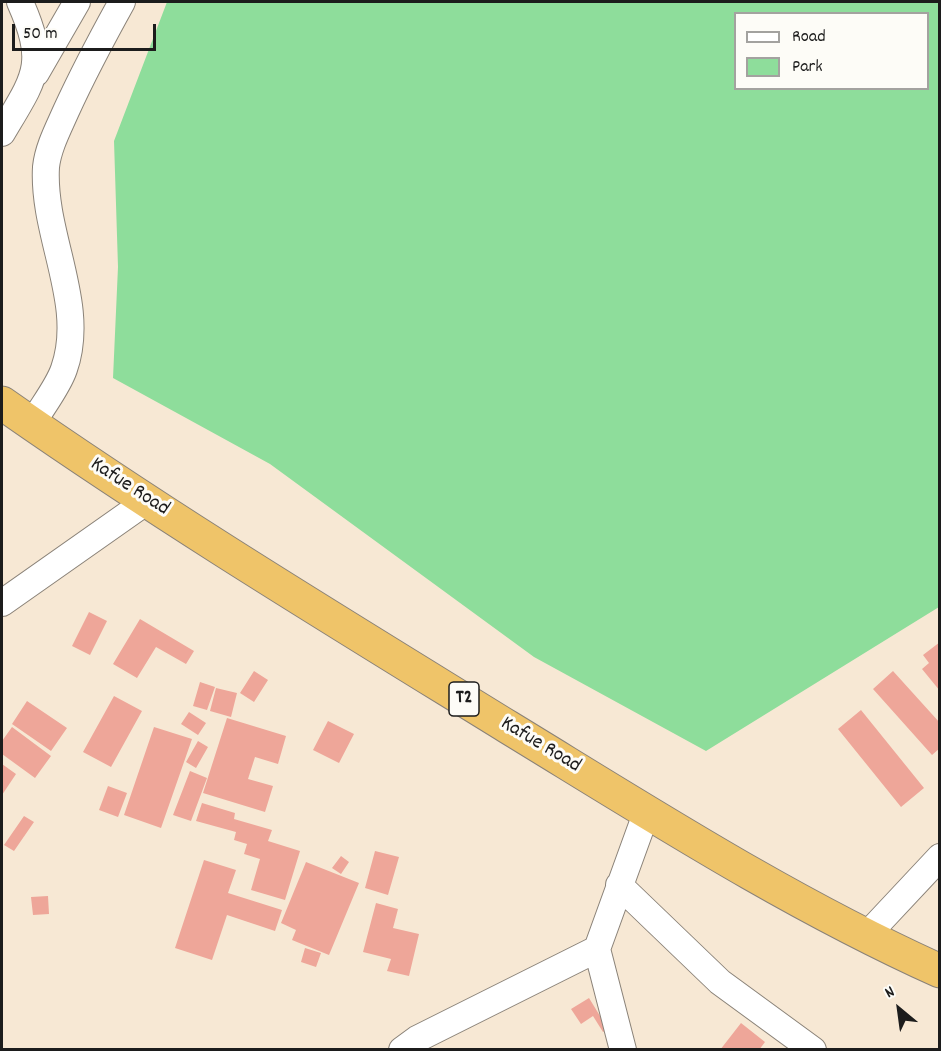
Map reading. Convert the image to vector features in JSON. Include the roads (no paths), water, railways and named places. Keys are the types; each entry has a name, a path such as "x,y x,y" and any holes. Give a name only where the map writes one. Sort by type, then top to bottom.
{"highway":[{"name":"Kafue Road","path":"2,403 147,501 330,618 688,838 866,936 939,971"}],"street":[{"path":"20,2 32,29 37,52 34,76"},
{"path":"2,133 77,2"},
{"path":"32,424 64,371 72,337 69,304 47,192 46,166 53,139 87,64 122,2"},
{"path":"2,603 147,501"},
{"path":"623,1050 597,949 647,812"},
{"path":"866,936 939,858"},
{"path":"619,885 720,982 813,1050"},
{"path":"402,1050 417,1039 597,949"}]}
